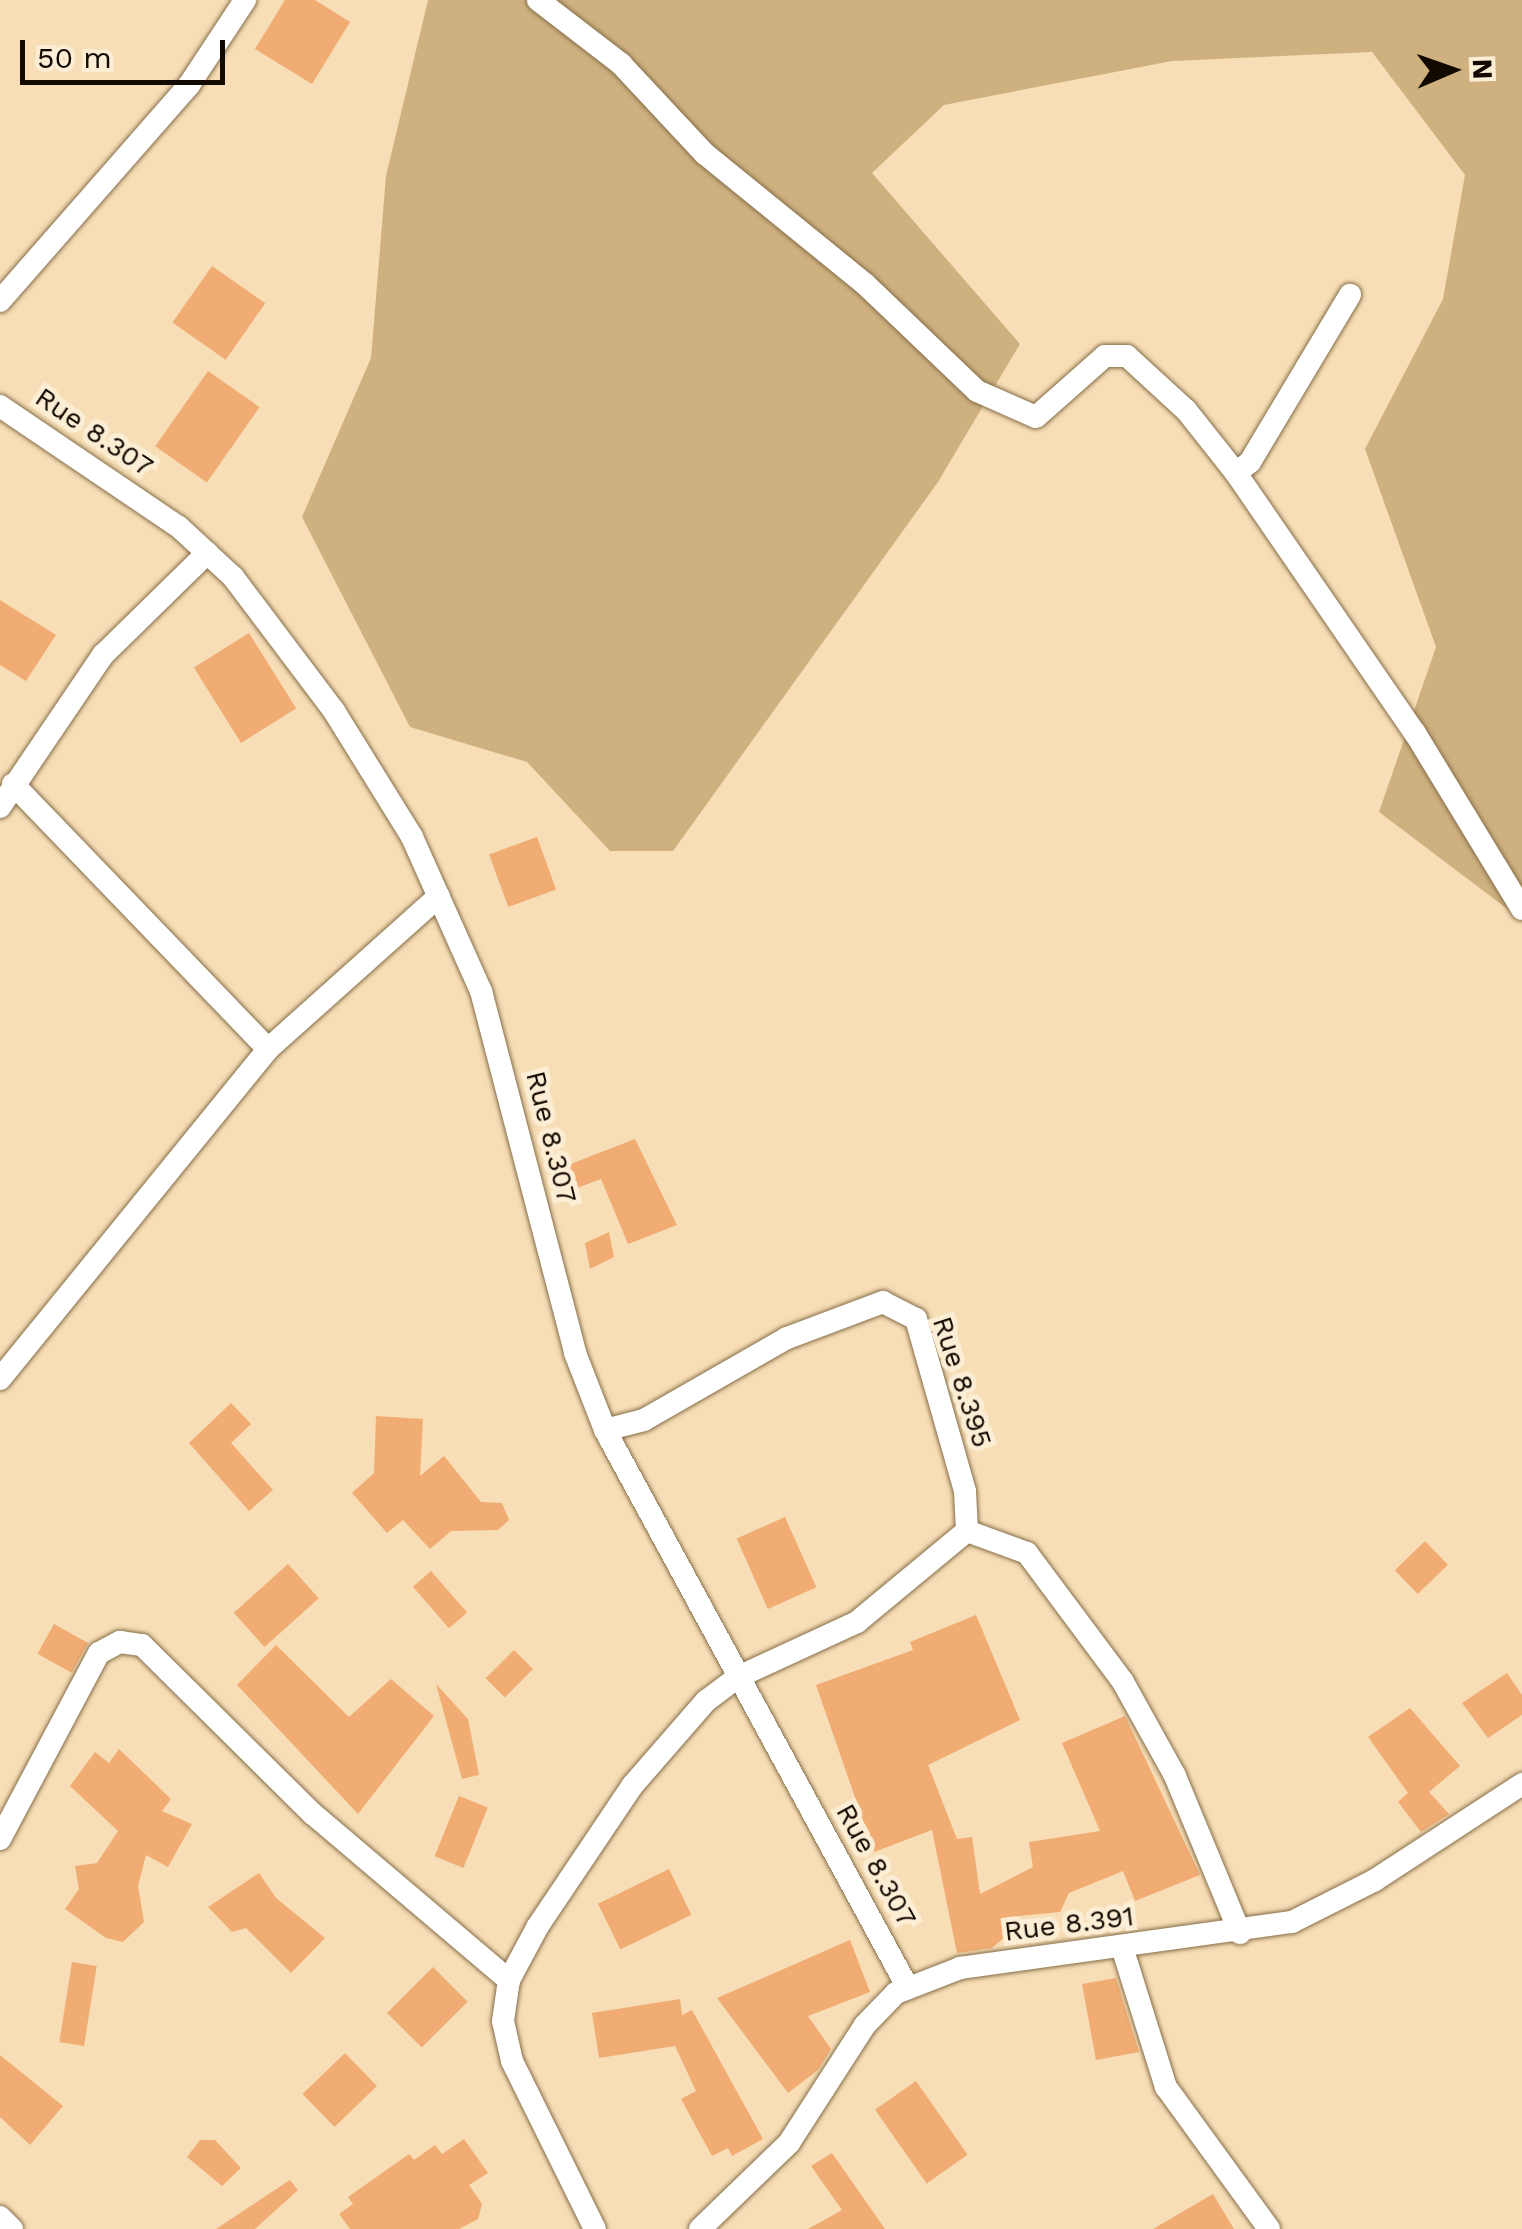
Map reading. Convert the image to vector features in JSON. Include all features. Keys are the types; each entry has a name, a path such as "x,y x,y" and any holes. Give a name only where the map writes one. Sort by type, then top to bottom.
{"street":[{"path":"0,302 190,85 246,0"},
{"path":"538,0 622,64 705,154 781,211 977,391 1036,417 1105,356 1127,356 1186,410 1236,473 1404,717 1522,909"},
{"path":"1236,473 1250,462 1350,295"},
{"name":"Rue 8.307","path":"0,406 84,458 207,553 267,618 334,710 412,836 482,991 575,1353 604,1430 908,1988"},
{"path":"0,807 103,655 207,553"},
{"path":"13,784 268,1049"},
{"path":"0,1379 268,1049 439,896"},
{"name":"Rue 8.395","path":"604,1430 644,1420 787,1338 883,1302 916,1319 942,1397 967,1530"},
{"path":"595,2229 512,2061 502,2021 509,1980 538,1926 632,1786 706,1702 738,1677 857,1622 967,1530 1027,1554 1123,1682 1175,1776 1240,1934"},
{"path":"0,1838 100,1653 120,1642 142,1644 313,1814 509,1980"},
{"name":"Rue 8.391","path":"700,2229 789,2143 865,2025 908,1988 960,1968 1240,1934 1292,1922 1337,1901 1522,1784"},
{"path":"1122,1947 1166,2087 1269,2229"},
{"path":"0,2217 12,2229"}],"shaded area":[{"path":"428,0 1522,0 1522,920 1379,812 1436,647 1365,449 1443,299 1465,175 1372,52 1172,61 944,105 872,173 1020,344 938,482 673,851 610,851 527,762 410,727 302,517 371,358 386,176"}],"building":[{"path":"285,0 315,0 350,22 312,84 255,49"},
{"path":"212,266 265,303 226,360 172,323"},
{"path":"208,371 260,407 207,482 155,446"},
{"path":"0,600 56,635 26,681 0,665"},
{"path":"249,633 296,708 241,743 194,667"},
{"path":"537,837 556,890 508,907 489,854"},
{"path":"635,1139 677,1225 628,1244 601,1179 561,1194 555,1170"},
{"path":"609,1232 614,1257 590,1269 585,1243"},
{"path":"231,1403 251,1424 231,1443 273,1490 249,1511 189,1443"},
{"path":"376,1416 423,1419 420,1476 444,1456 481,1502 502,1503 509,1520 498,1530 451,1531 430,1549 403,1520 387,1533 352,1493 374,1473"},
{"path":"785,1517 816,1587 768,1609 737,1539"},
{"path":"1425,1541 1448,1565 1418,1594 1395,1570"},
{"path":"288,1564 319,1598 265,1647 234,1613"},
{"path":"431,1571 467,1613 449,1628 413,1587"},
{"path":"976,1615 1020,1720 928,1765 957,1839 972,1837 980,1894 1033,1867 1029,1842 1100,1831 1062,1743 1125,1716 1200,1875 1135,1901 1123,1871 1069,1893 1060,1912 1009,1917 1012,1931 992,1948 957,1953 932,1830 874,1852 816,1685 913,1650 910,1642"},
{"path":"54,1624 88,1643 72,1673 38,1654"},
{"path":"276,1645 349,1717 391,1679 434,1716 358,1814 237,1685"},
{"path":"514,1650 533,1669 505,1697 486,1678"},
{"path":"1507,1673 1522,1695 1522,1715 1488,1738 1462,1703"},
{"path":"436,1684 468,1719 479,1775 462,1779"},
{"path":"1410,1708 1460,1766 1429,1792 1449,1814 1421,1832 1398,1802 1408,1793 1368,1737"},
{"path":"119,1749 171,1799 162,1811 192,1824 168,1867 146,1855 138,1886 144,1922 123,1942 106,1938 65,1909 79,1889 75,1866 97,1863 118,1831 70,1786 95,1752 109,1763"},
{"path":"459,1796 488,1808 463,1868 435,1856"},
{"path":"669,1869 691,1915 620,1949 598,1904"},
{"path":"259,1873 276,1898 325,1938 291,1973 246,1928 232,1932 208,1907"},
{"path":"850,1940 870,1992 808,2016 831,2049 818,2070 788,2093 717,1998"},
{"path":"72,1962 97,1966 84,2046 59,2042"},
{"path":"433,1967 468,2002 422,2048 387,2013"},
{"path":"1116,1978 1139,2052 1096,2060 1082,1984"},
{"path":"680,1999 682,2015 692,2010 763,2139 732,2156 728,2148 712,2156 681,2099 696,2091 675,2046 599,2058 592,2013"},
{"path":"345,2053 377,2086 335,2127 303,2094"},
{"path":"0,2055 63,2106 30,2145 0,2117"},
{"path":"916,2081 968,2155 927,2183 875,2110"},
{"path":"464,2139 488,2173 469,2185 482,2204 478,2219 459,2229 350,2229 339,2214 353,2204 348,2197 409,2154 414,2160 435,2145 442,2154"},
{"path":"200,2140 215,2140 241,2168 222,2186 187,2157"},
{"path":"832,2153 885,2229 808,2229 842,2210 811,2166"},
{"path":"290,2180 298,2190 255,2229 216,2229"},
{"path":"1213,2194 1234,2229 1153,2229"}]}
